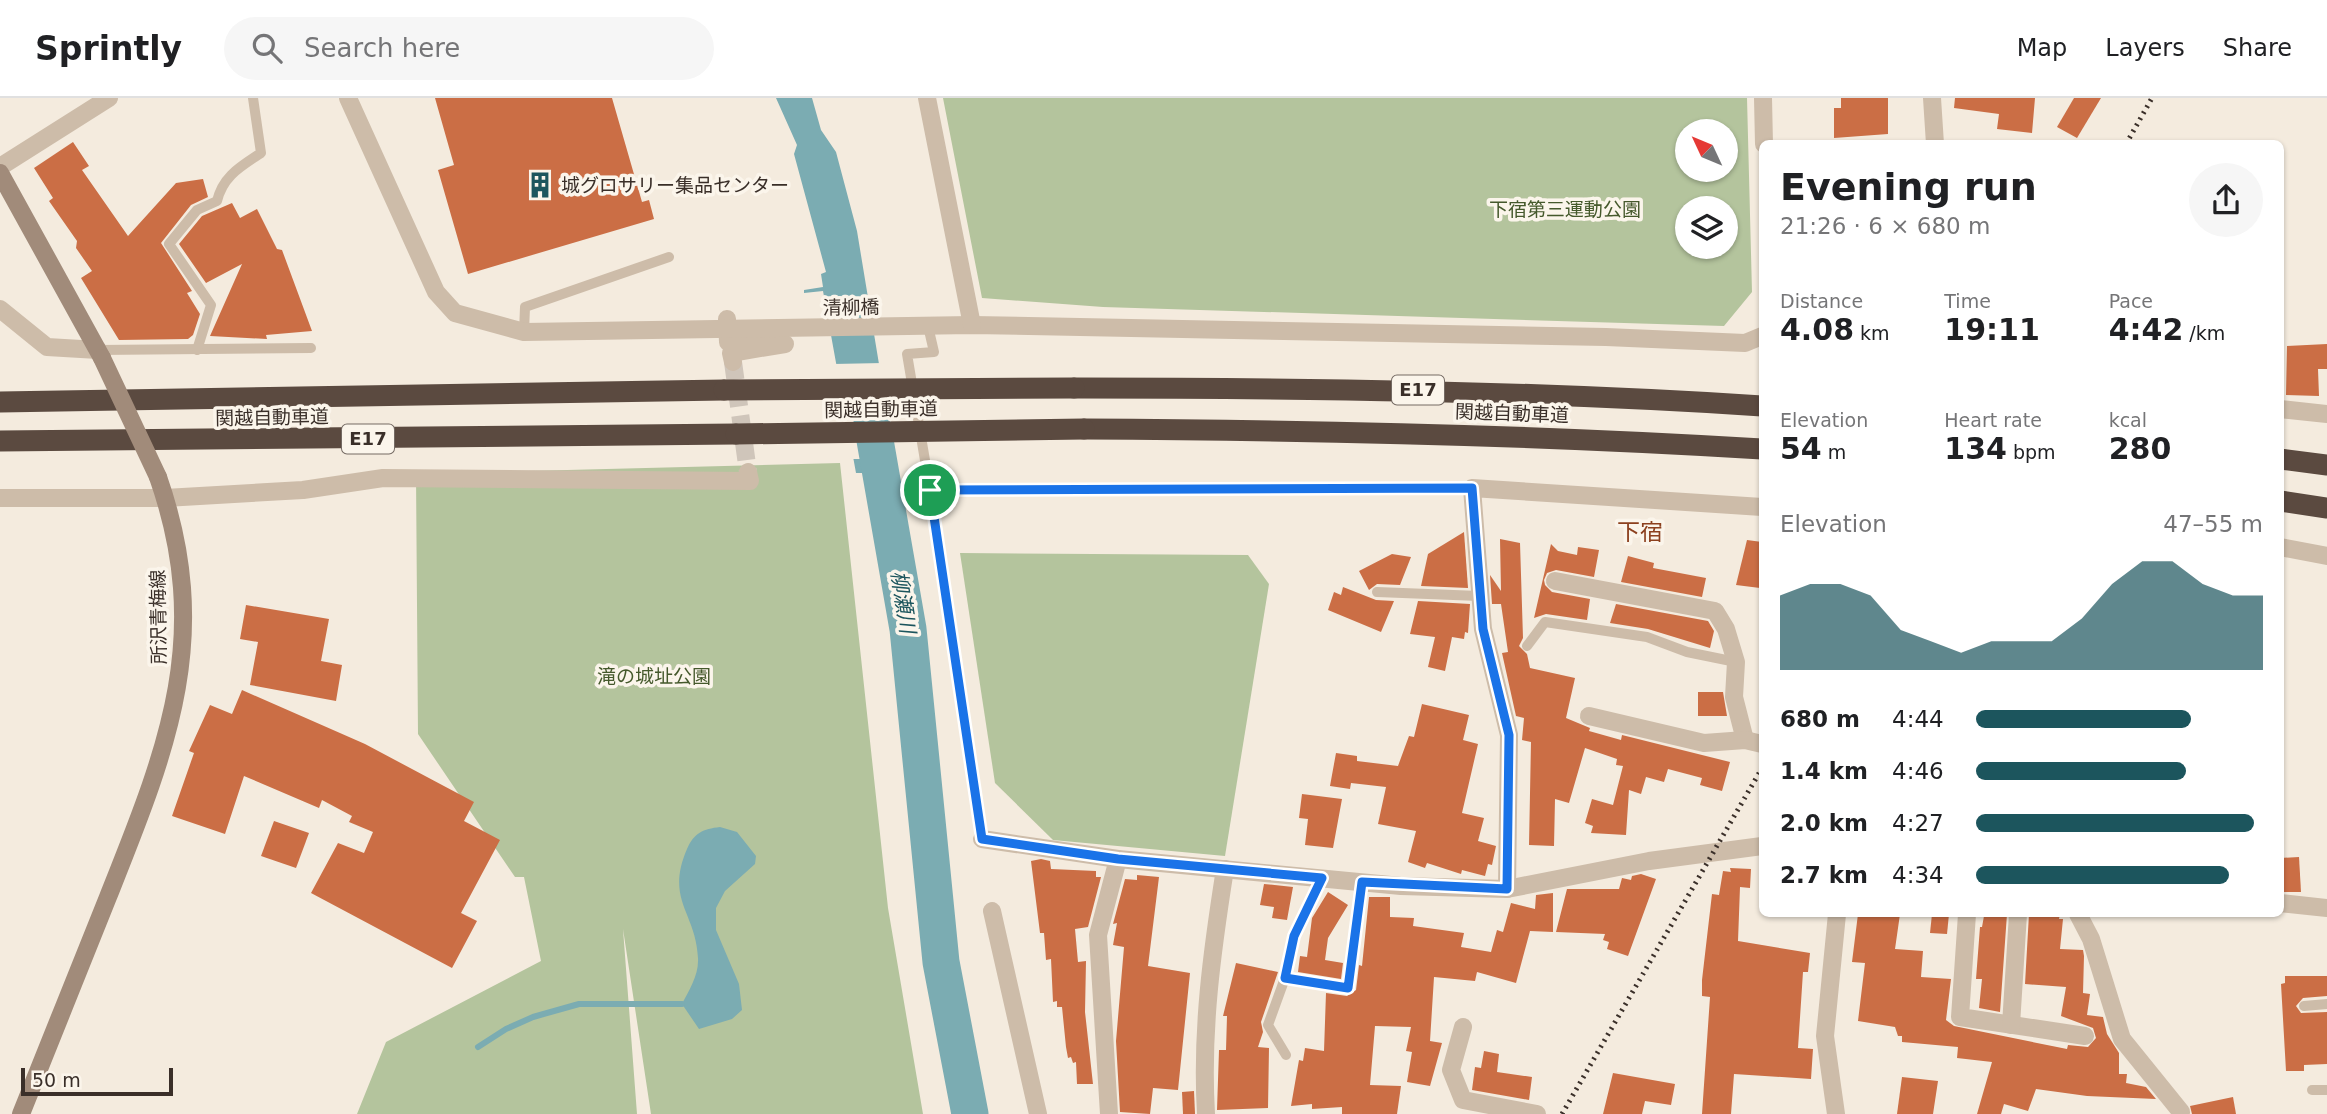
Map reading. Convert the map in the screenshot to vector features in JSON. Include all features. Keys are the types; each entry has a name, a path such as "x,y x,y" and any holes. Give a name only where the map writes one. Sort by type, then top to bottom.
{"highway":[{"name":"関越自動車道","path":"0,402 724,390 1366,388 1593,395 1759,406"},
{"name":"関越自動車道","path":"0,441 1084,429 1369,430 1759,449"},
{"path":"2284,459 2327,465"},
{"path":"2284,502 2327,509"}],"main road":[{"name":"所沢青梅線","path":"0,173 100,354 158,477 165,498 181,587 183,629 175,704 153,782 21,1114"}],"street":[{"path":"0,167 109,98"},
{"name":"清柳橋","path":"348,98 436,292 455,313 524,332 727,325 792,329 972,325 1606,337 1745,343 1759,337"},
{"path":"928,98 972,325"},
{"path":"1763,98 1765,140"},
{"path":"1932,98 1935,140"},
{"path":"0,309 47,347 100,354"},
{"path":"727,325 728,342 785,344 731,353 733,362"},
{"path":"2284,409 2327,414"},
{"path":"0,498 165,498 303,490 383,478 750,481 748,472"},
{"path":"1507,889 1509,735 1483,629 1472,488 1759,507"},
{"path":"2284,548 2327,556"},
{"path":"1555,582 1715,611 1727,629 1735,662 1734,697 1754,742 1704,743 1589,716"},
{"path":"982,839 1118,859 1362,882 1507,889 1649,861 1759,846"},
{"path":"1109,1114 1098,936 1118,859"},
{"path":"1206,1114 1204,1072 1209,968 1225,869"},
{"path":"2284,903 2327,908"},
{"path":"992,911 1038,1114"},
{"path":"1836,1114 1825,1036 1837,917"},
{"path":"1967,917 1960,1017 2085,1035"},
{"path":"2011,1025 2018,917"},
{"path":"2080,917 2091,939 2122,1039 2181,1112"},
{"path":"1463,1027 1451,1070 1463,1100 1537,1114"}],"lane":[{"path":"197,350 211,305 169,244 197,210 217,201 221,185 234,172 261,153 253,98"},
{"path":"524,332 525,307 669,257"},
{"path":"920,326 934,352 906,354 930,490 982,839"},
{"path":"100,354 311,348"},
{"path":"930,490 1472,488"},
{"path":"1377,592 1479,596"},
{"path":"1527,646 1545,622 1647,637 1687,652 1735,662"},
{"path":"1286,1055 1268,1025 1285,978 1294,936 1322,878"},
{"path":"1285,978 1348,988 1362,882"},
{"path":"2304,1006 2327,1004"},
{"path":"2312,1090 2327,1090"}],"green space":[{"name":"下宿第三運動公園","path":"943,98 1747,98 1752,292 1724,326 1103,307 982,298"},
{"name":"滝の城址公園","path":"840,463 888,908 923,1114 651,1114 623,929 637,1114 357,1114 386,1042 541,961 524,877 515,877 418,734 416,474"},
{"path":"960,553 1248,555 1269,584 1225,856 1053,840 995,783"}],"water":[{"path":"776,98 812,98 821,130 836,152 857,231 897,473 856,473 823,291 804,293 804,290 823,287 821,274 826,272 794,154 797,145"},
{"path":"720,827 737,832 756,856 755,864 725,891 716,908 716,930 739,984 742,1010 732,1019 699,1029 682,1004 695,976 698,958 696,942 680,894 679,881 681,866 693,839 704,831"}],"pier":[{"path":"883,363 899,459 850,459 833,364"}],"building":[{"name":"城グロサリー集品センター","path":"435,98 612,98 642,202 649,200 654,219 468,274 438,170 454,165"},
{"path":"1841,98 1888,98 1888,134 1834,138 1834,108 1841,108"},
{"path":"1955,98 2035,98 2032,133 1997,129 1999,114 1954,108"},
{"path":"2074,98 2101,98 2077,138 2057,127"},
{"path":"73,142 89,166 82,170 128,236 176,183 203,179 208,197 191,205 161,243 192,291 187,293 200,314 193,335 188,339 119,340 81,278 92,271 76,248 77,241 49,201 53,198 34,168"},
{"path":"232,203 240,218 257,209 277,249 282,250 312,331 266,335 267,339 210,336 242,264 206,283 179,244 202,216"},
{"path":"2327,344 2327,369 2318,369 2319,396 2286,395 2287,346"},
{"path":"1464,532 1468,588 1421,586 1428,554"},
{"path":"1500,539 1520,543 1523,638 1519,646 1527,654 1530,668 1575,678 1566,718 1590,728 1589,731 1621,740 1622,735 1730,762 1722,791 1700,785 1702,778 1668,769 1664,782 1646,777 1641,794 1629,790 1626,835 1591,833 1593,826 1585,823 1592,799 1613,805 1623,766 1616,765 1617,759 1585,748 1569,803 1555,799 1554,846 1529,845 1531,742 1522,740 1524,718 1516,716 1502,653 1508,652 1501,604 1492,604 1490,575 1501,591"},
{"path":"1747,540 1759,542 1759,588 1736,585"},
{"path":"1551,544 1558,551 1577,555 1578,547 1599,550 1594,577 1556,570 1547,573 1544,580 1552,592 1590,599 1587,620 1546,614 1534,618"},
{"path":"1392,554 1411,557 1400,585 1377,584 1369,590 1359,571"},
{"path":"1628,556 1654,563 1653,568 1706,578 1702,597 1621,582"},
{"path":"1343,587 1376,600 1394,601 1381,632 1328,610 1334,592 1341,595"},
{"path":"1418,601 1470,604 1468,633 1465,632 1464,639 1452,637 1445,671 1428,667 1435,637 1410,634"},
{"path":"1616,604 1708,621 1714,631 1710,648 1648,629 1610,623"},
{"path":"246,605 329,619 321,661 342,665 336,701 250,685 258,642 240,639"},
{"path":"242,690 365,744 474,802 464,821 500,840 461,913 477,921 452,968 311,893 338,843 364,853 373,832 349,822 352,816 322,800 319,808 244,776 225,834 172,816 194,753 189,751 210,705 232,714"},
{"path":"1698,692 1723,692 1727,716 1698,716"},
{"path":"1422,704 1469,715 1463,740 1478,744 1462,813 1484,818 1478,841 1496,846 1492,865 1488,864 1485,876 1462,870 1461,874 1427,863 1425,868 1408,862 1416,831 1378,824 1386,787 1351,783 1350,789 1330,786 1336,753 1357,756 1357,761 1398,766 1409,736 1414,737"},
{"path":"1302,794 1342,799 1333,848 1305,845 1308,819 1299,818"},
{"path":"274,821 309,833 296,868 261,856"},
{"path":"2299,857 2301,892 2284,892 2284,858"},
{"path":"1031,861 1050,861 1051,869 1096,871 1096,877 1101,877 1088,927 1075,929 1078,962 1086,961 1085,1012 1093,1084 1077,1084 1076,1062 1073,1063 1071,1057 1068,1058 1062,1007 1057,1007 1057,1001 1053,1002 1051,959 1046,960 1044,933 1040,933"},
{"path":"1730,868 1751,869 1750,888 1740,887 1738,941 1810,953 1808,972 1803,972 1798,1048 1813,1049 1811,1079 1734,1074 1731,1114 1702,1114 1710,997 1702,996 1702,980 1712,894 1719,895 1723,871 1731,872"},
{"path":"1641,874 1656,879 1628,956 1607,949 1609,942 1603,940 1605,934 1556,932 1567,889 1619,889 1622,878 1631,880 1632,876"},
{"path":"1137,875 1159,877 1148,966 1190,973 1178,1090 1153,1088 1150,1114 1120,1112 1116,1041 1124,947 1113,945 1117,923 1113,924 1125,879 1137,880"},
{"path":"1264,884 1293,887 1287,920 1272,918 1274,907 1260,905"},
{"path":"1328,892 1348,905 1328,938 1325,960 1343,963 1341,979 1298,972 1300,956 1307,957 1312,918"},
{"path":"1553,893 1553,932 1530,931 1516,983 1477,972 1475,981 1434,977 1430,1041 1442,1043 1430,1086 1407,1082 1412,1052 1406,1051 1411,1027 1375,1026 1370,1085 1401,1086 1397,1114 1342,1114 1342,1107 1312,1109 1312,1104 1291,1106 1299,1060 1303,1061 1305,1048 1324,1051 1326,993 1347,996 1356,990 1359,965 1362,966 1369,897 1390,897 1390,917 1414,918 1413,926 1464,933 1461,947 1491,952 1497,930 1503,932 1511,903 1535,909 1536,895"},
{"path":"1858,917 1900,917 1895,949 1923,951 1921,977 1951,979 1946,1020 1954,1026 2067,1049 2068,1045 2088,1047 2096,1038 2093,1028 2061,1016 2066,987 2025,984 2029,917 2059,917 2063,919 2060,949 2083,950 2083,993 2090,994 2087,1015 2103,1017 2107,1034 2119,1053 2119,1074 2127,1074 2126,1083 2146,1087 2156,1099 2087,1096 2036,1089 2028,1111 2004,1104 2001,1114 1977,1114 1992,1062 1957,1058 1958,1047 1902,1042 1902,1036 1898,1036 1895,1027 1858,1021 1865,963 1852,962"},
{"path":"1932,917 1949,917 1947,934 1930,933"},
{"path":"1984,917 2007,917 2000,1012 1979,1008 1982,979 1976,979"},
{"path":"1236,963 1278,972 1261,1022 1263,1032 1258,1047 1269,1048 1268,1108 1217,1110 1219,1050 1226,1050 1227,1016 1223,1016"},
{"path":"2285,976 2327,976 2327,996 2303,998 2296,1006 2301,1013 2327,1012 2327,1064 2304,1065 2304,1071 2286,1071 2281,984 2285,983"},
{"path":"1484,1051 1499,1054 1497,1072 1532,1077 1529,1100 1472,1090 1475,1067 1481,1068"},
{"path":"1613,1073 1675,1084 1671,1105 1645,1101 1642,1114 1603,1114"},
{"path":"1902,1077 1938,1081 1933,1114 1897,1114"},
{"path":"1194,1091 1195,1114 1183,1114 1182,1092"},
{"path":"2233,1097 2236,1114 2192,1114 2190,1106"}],"waterway":[{"name":"柳瀬川","path":"872,423 908,629 941,962 970,1114"},
{"path":"478,1047 506,1029 533,1017 579,1004 682,1004"}],"tunnel":[{"path":"733,362 748,472"}],"railway":[{"path":"2128,140 2152,98"},
{"path":"1562,1114 1759,773"}],"place":[{"name":"城グロサリー集品センター","path":"540,185"}],"district":[{"name":"下宿","path":"1640,532"}],"route":[{"path":"1472,488 1483,629 1509,735 1507,889 1401,886 1362,882 1348,988 1285,978 1294,936 1322,878 1118,859 982,839 930,490 1472,488"}]}
